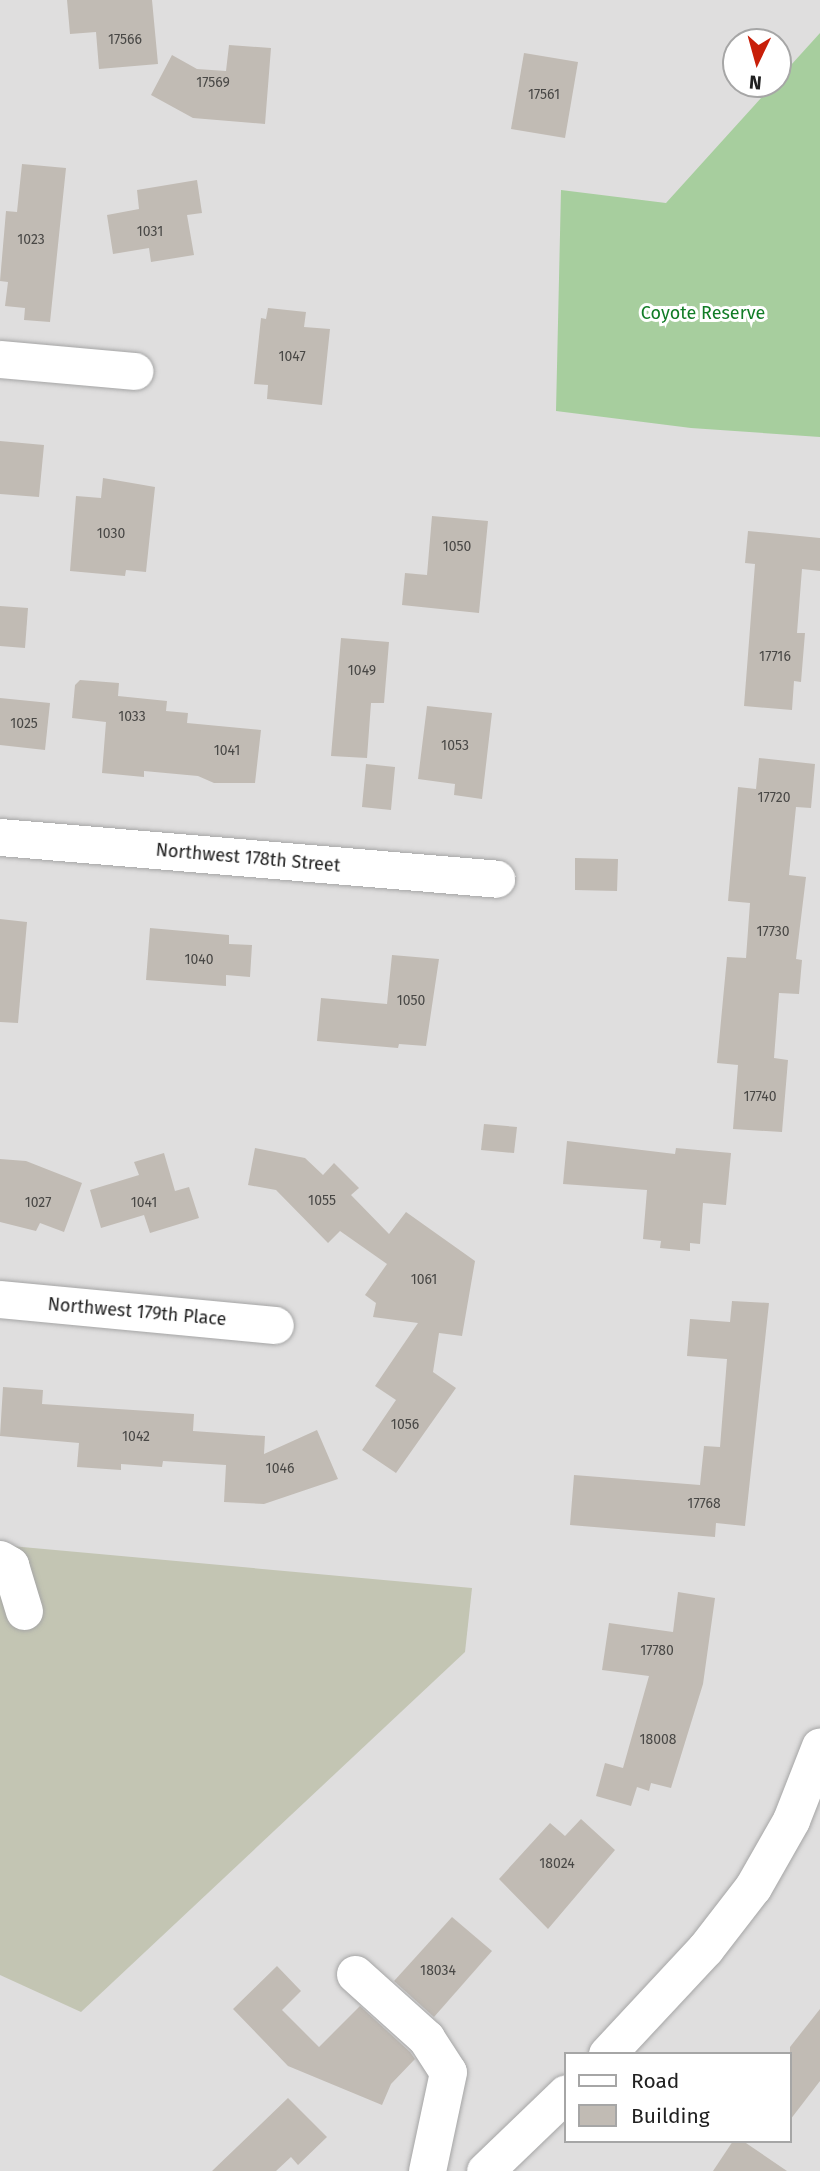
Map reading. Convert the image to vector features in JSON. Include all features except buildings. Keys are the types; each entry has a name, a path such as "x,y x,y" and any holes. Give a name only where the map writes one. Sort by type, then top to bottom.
{"street":[{"path":"0,359 134,371"},
{"name":"Northwest 178th Street","path":"0,837 496,879"},
{"name":"Northwest 179th Place","path":"0,1299 275,1325"},
{"path":"0,1559 10,1565 24,1611"},
{"path":"609,2052 705,1949 753,1887 791,1820 820,1746"},
{"path":"355,1974 426,2038 448,2072 427,2171"},
{"path":"485,2171 564,2095"}],"shaded area":[{"path":"0,0 820,0 820,2171 0,2171"},
{"path":"0,1545 472,1588 465,1652 81,2012 0,1975"}],"green space":[{"name":"Coyote Reserve","path":"820,33 820,437 691,428 556,411 561,190 666,203 761,98 792,98 792,64"}]}
